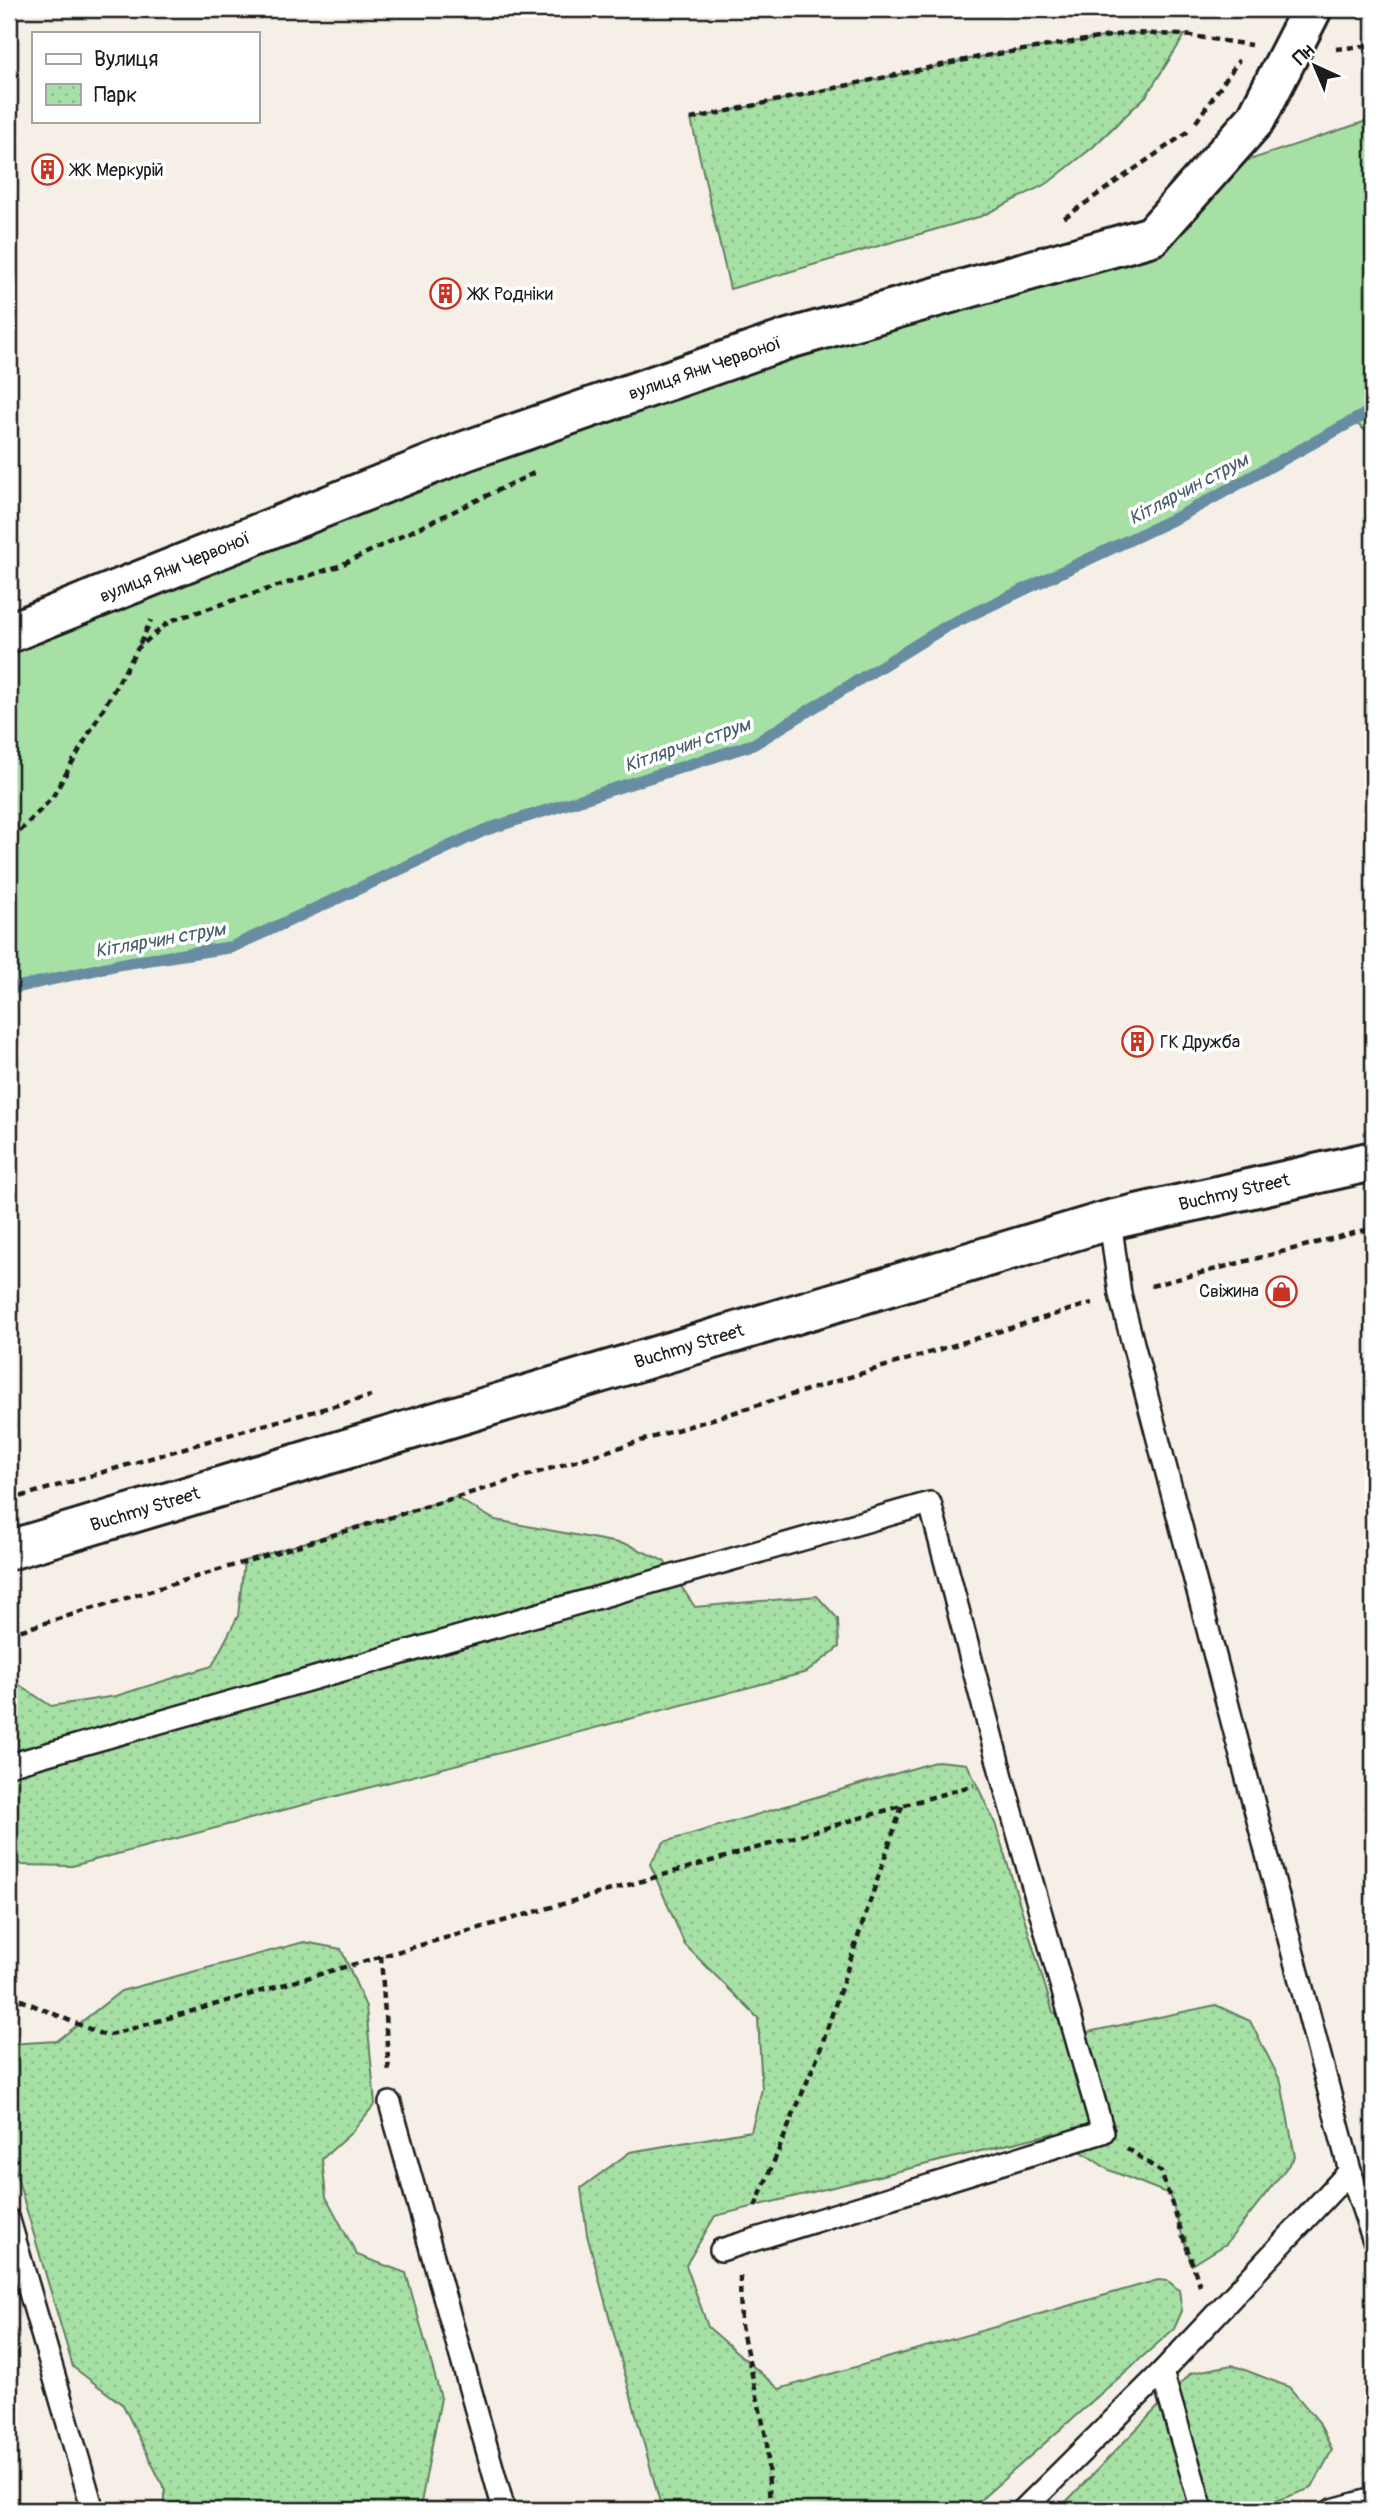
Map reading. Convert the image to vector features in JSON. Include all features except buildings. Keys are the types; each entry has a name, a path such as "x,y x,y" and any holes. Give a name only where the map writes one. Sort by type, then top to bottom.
{"street":[{"name":"вулиця Яни Червоної","path":"9,633 465,451 531,428 788,340 1152,236 1256,119 1312,9"},
{"name":"Buchmy Street","path":"9,1550 1110,1220 1373,1161"}],"lane":[{"path":"1110,1220 1120,1294 1350,2171 1373,2238"},
{"path":"9,1765 930,1503 1002,1777 1103,2132 730,2247"},
{"path":"390,2103 504,2510"},
{"path":"1023,2510 1162,2372 1350,2171"},
{"path":"9,2220 93,2510"},
{"path":"1162,2372 1202,2510"},
{"path":"1332,2510 1373,2499"}],"path":[{"path":"691,119 979,57 1129,33 1185,35 1290,53 1373,46"},
{"path":"9,837 20,831 52,798 138,648 170,621 339,566 539,471"},
{"path":"9,1633 1120,1294 1373,1228"},
{"path":"9,1995 106,2036 1002,1777"},
{"path":"770,2510 766,2441 740,2326 730,2247 819,2053 902,1806"},
{"path":"381,1956 390,2103"},
{"path":"1103,2132 1161,2172 1211,2320"}],"green space":[{"path":"1129,33 1185,35 1146,96 1092,148 1048,183 982,216 730,289 691,119 979,57"},
{"path":"1373,119 1373,437 1352,420 1180,515 947,625 753,742 485,829 232,945 121,963 9,988 9,633 176,568 1151,236 1207,174"},
{"path":"455,1497 495,1520 629,1545 664,1561 695,1607 817,1596 838,1619 839,1647 807,1672 72,1866 22,1865 9,1859 9,1672 18,1684 51,1706 116,1696 212,1666 238,1616 244,1561"},
{"path":"938,1761 967,1764 995,1823 1053,2012 1088,2032 1216,2005 1250,2021 1281,2082 1295,2157 1226,2244 1192,2265 1169,2194 1109,2170 1054,2133 715,2216 686,2265 708,2327 779,2389 1158,2280 1168,2281 1179,2290 1182,2311 1174,2329 969,2510 662,2510 587,2235 581,2188 630,2152 751,2131 762,2089 758,2018 685,1945 650,1864 664,1842"},
{"path":"304,1942 341,1949 366,2007 375,2104 352,2132 322,2159 326,2197 357,2255 406,2273 441,2398 420,2508 165,2510 165,2490 123,2405 73,2367 9,2150 9,2044 57,2041 121,1991"},
{"path":"1232,2365 1289,2387 1319,2422 1332,2450 1312,2488 1251,2510 1058,2510 1191,2373"}],"waterway":[{"name":"Кітлярчин струм","path":"9,989 121,964 232,947 485,830 754,744 947,626 1180,516 1373,410"}],"place":[{"name":"ЖК Меркурій","path":"48,170"},
{"name":"ЖК Родніки","path":"446,294"},
{"name":"ГК Дружба","path":"1137,1042"},
{"name":"Свіжина","path":"1282,1291"}]}
